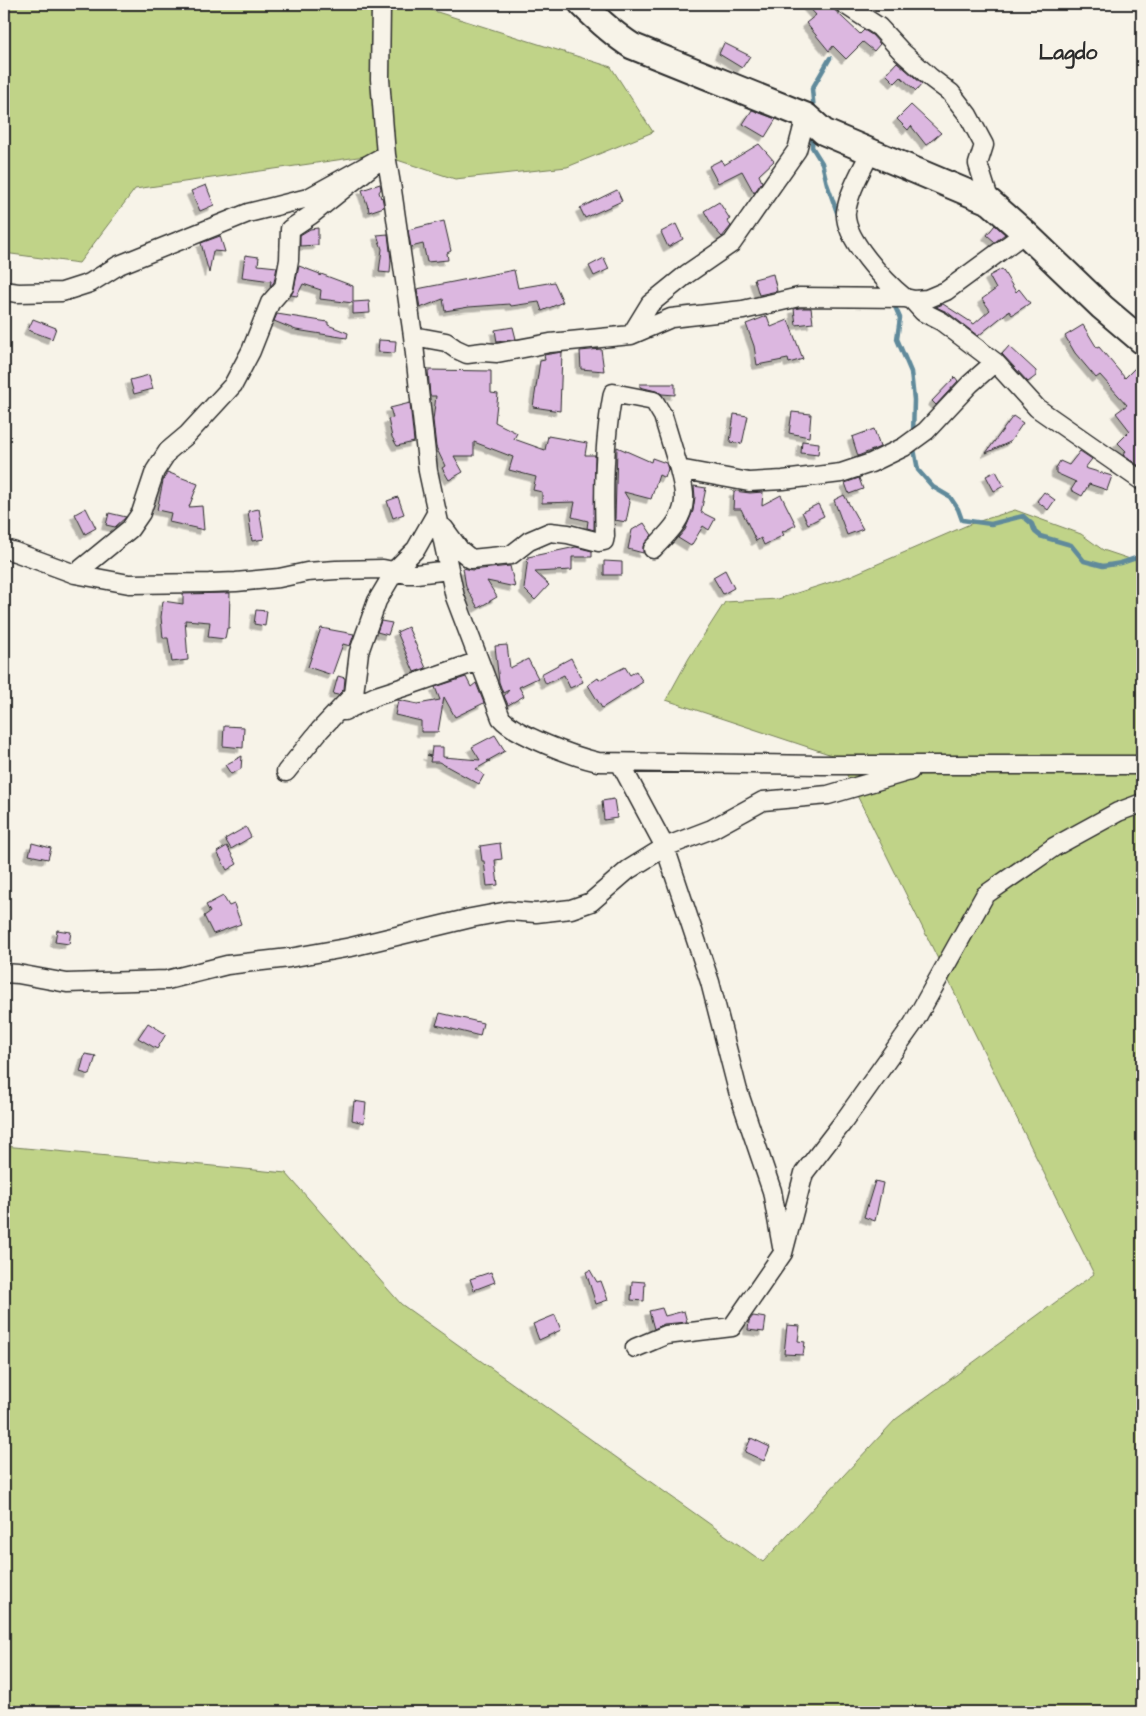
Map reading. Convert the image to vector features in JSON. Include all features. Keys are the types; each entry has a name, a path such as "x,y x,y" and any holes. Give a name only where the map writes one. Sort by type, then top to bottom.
{"street":[{"path":"381,4 380,79 386,155 413,336 428,471 455,596 501,718 506,724 534,738 598,762 822,766 1142,765"},
{"path":"582,4 619,38 632,46 815,124 871,151 990,202 1102,307 1142,341"},
{"path":"844,4 879,27 902,52 951,93 968,115 984,145 978,164 990,202"},
{"path":"631,335 650,304 687,274 732,243 815,124"},
{"path":"871,151 848,202 846,214 847,226 856,243 880,276 923,312 941,320 995,362 1037,408 1142,481"},
{"path":"4,291 18,294 62,292 90,283 118,265 248,213 308,198 386,155"},
{"path":"75,574 130,529 141,513 155,471 168,451 187,435 233,385 251,350 270,302 284,287 289,260 290,229 311,215 386,155"},
{"path":"413,336 446,342 467,354 497,353 550,343 631,335 671,318 743,310 799,297 927,299 946,291 1025,233"},
{"path":"679,469 749,482 841,473 871,463 904,446 926,431 970,384 995,362"},
{"path":"437,512 445,532 460,550 471,559 511,555 530,541 550,532 576,535 599,542 604,541 603,498 613,393 654,401 663,416 679,469 685,499 682,513 675,525 653,549"},
{"path":"286,772 320,730 354,694 359,652 377,601 388,585 394,571 416,549 437,512"},
{"path":"4,549 75,574 129,584 245,581 336,570 383,568 416,574 449,570"},
{"path":"320,730 345,710 376,696 479,661"},
{"path":"620,763 665,846 710,982 738,1091 772,1191 783,1254"},
{"path":"4,973 67,983 167,980 227,965 289,958 350,947 508,911 536,912 571,909 592,902 628,870 665,846 712,829 763,801 828,795 930,765"},
{"path":"635,1348 666,1335 732,1327 783,1254 804,1173 844,1121 913,1024 985,895 1054,848 1118,812 1142,803"}],"green space":[{"path":"4,4 412,4 611,67 653,132 567,167 455,179 379,154 135,189 79,263 4,253"},
{"path":"1015,510 1081,534 1103,550 1142,563 1142,1712 4,1712 4,1146 286,1173 401,1304 763,1562 896,1419 1094,1274 838,757 666,700 689,658 725,602 778,599 850,576 970,524"}],"building":[{"path":"806,4 828,4 860,34 864,30 872,35 880,44 874,51 863,42 846,59 833,46 829,51 806,23 816,15"},
{"path":"724,43 750,56 742,68 719,54"},
{"path":"897,62 922,84 916,91 901,77 895,83 886,74"},
{"path":"911,105 941,133 926,145 911,126 908,130 897,119"},
{"path":"752,110 776,119 765,137 743,124"},
{"path":"759,144 774,161 759,175 762,182 754,193 742,171 718,183 709,166 721,160 724,165"},
{"path":"380,184 381,189 379,192 384,207 369,212 362,190"},
{"path":"206,185 214,205 200,211 191,191"},
{"path":"617,190 622,201 585,218 580,208"},
{"path":"719,202 730,219 727,221 731,226 722,237 704,211"},
{"path":"444,221 451,251 447,253 448,260 427,262 423,244 411,247 408,230"},
{"path":"676,224 683,239 668,247 661,232"},
{"path":"995,225 1005,234 995,242 987,235"},
{"path":"318,228 318,245 300,246 300,235 310,229"},
{"path":"388,234 391,260 390,273 379,272 382,249 377,235"},
{"path":"220,236 225,252 213,251 209,273 201,243"},
{"path":"245,255 259,257 258,265 277,267 274,282 270,287 271,281 242,277"},
{"path":"604,258 609,269 594,276 589,266"},
{"path":"299,266 320,274 320,276 321,274 353,286 353,302 369,301 370,313 353,314 353,303 320,299 321,290 303,284 297,296 291,295"},
{"path":"1002,269 1016,292 1019,289 1030,303 1012,315 1009,311 978,336 947,312 936,307 943,304 974,324 990,310 982,299 996,289 989,276"},
{"path":"514,270 518,288 554,282 563,302 542,311 539,302 511,306 510,304 469,307 445,311 443,299 420,308 417,289"},
{"path":"773,274 777,291 759,295 754,279"},
{"path":"811,308 813,323 796,325 794,309"},
{"path":"277,314 328,322 328,325 348,333 347,338 296,330 274,321"},
{"path":"767,316 771,327 788,320 803,359 789,363 788,359 757,365 754,346 746,324"},
{"path":"33,319 56,328 52,339 28,330"},
{"path":"1083,325 1097,348 1099,347 1125,378 1142,361 1142,468 1123,455 1126,451 1118,443 1130,431 1116,413 1127,405 1100,375 1096,378 1075,353 1065,336"},
{"path":"513,327 516,339 497,342 495,330"},
{"path":"379,340 396,341 395,353 378,352"},
{"path":"1009,346 1036,371 1036,376 1028,382 1002,354"},
{"path":"601,349 604,371 581,369 580,351"},
{"path":"562,352 560,411 533,407 540,361 545,360 544,355"},
{"path":"428,370 491,371 491,393 498,394 495,422 517,433 514,439 545,450 548,436 587,443 585,455 595,455 594,530 587,528 588,521 572,517 575,502 542,503 542,492 533,490 536,477 509,470 513,457 474,442 474,456 454,456 463,472 449,480 442,468 445,466 436,447 433,420 436,396 430,396"},
{"path":"149,375 153,389 134,394 130,380"},
{"path":"955,377 958,381 936,405 932,401"},
{"path":"640,384 675,384 675,395 662,394 640,387"},
{"path":"410,403 414,442 397,446 392,437 388,419 393,418 390,408"},
{"path":"792,412 811,414 809,437 789,433"},
{"path":"734,414 748,416 742,444 730,442"},
{"path":"1013,416 1023,423 1010,442 986,453"},
{"path":"874,429 880,447 858,456 852,437"},
{"path":"802,441 819,443 818,455 801,453"},
{"path":"617,447 651,462 652,458 666,463 668,469 665,478 659,475 651,499 624,492 630,502 626,522 615,520"},
{"path":"1080,451 1092,459 1085,468 1112,476 1107,490 1089,484 1082,496 1071,490 1076,482 1056,473 1056,468 1060,461 1069,465"},
{"path":"996,471 1004,486 994,491 986,476"},
{"path":"167,472 198,484 189,507 202,506 204,530 169,522 171,513 157,510 163,481"},
{"path":"859,478 863,489 849,494 845,483"},
{"path":"694,486 706,488 701,512 715,519 709,530 703,526 691,546 678,538 685,530 693,511"},
{"path":"734,491 763,492 762,505 781,495 796,525 782,532 784,535 764,545 761,538 756,541 741,509 733,509"},
{"path":"1044,492 1055,500 1048,510 1037,501"},
{"path":"844,495 863,529 847,535 834,500"},
{"path":"398,497 404,514 393,518 387,501"},
{"path":"818,504 824,516 808,524 802,512"},
{"path":"86,508 96,528 85,534 75,514"},
{"path":"259,509 264,539 252,541 248,511"},
{"path":"109,513 126,517 115,527 106,525"},
{"path":"644,523 652,535 643,546 643,553 628,549 632,530"},
{"path":"576,547 592,551 592,557 572,557 572,570 535,572 549,585 535,600 524,589 528,557"},
{"path":"604,561 622,562 622,575 604,575"},
{"path":"510,566 515,587 487,581 497,597 478,608 466,587 463,568 472,570"},
{"path":"725,570 734,588 723,594 713,577"},
{"path":"230,593 229,628 227,628 225,639 208,637 210,622 185,620 188,660 172,662 168,638 163,638 161,617 163,601 183,604 183,594"},
{"path":"256,610 267,611 265,626 254,624"},
{"path":"381,621 392,623 388,635 377,632"},
{"path":"408,627 426,668 414,672 397,632"},
{"path":"321,628 354,634 350,646 343,644 332,675 308,667"},
{"path":"507,645 510,668 528,659 538,678 519,687 524,696 508,705 504,696 509,690 503,693 499,682 495,646"},
{"path":"571,658 583,682 570,688 564,675 546,684 541,674"},
{"path":"625,667 630,675 636,671 643,682 602,708 588,685 598,678 599,680"},
{"path":"338,676 345,678 344,689 338,695 333,694"},
{"path":"466,677 471,687 476,683 484,703 455,717 444,697 438,732 421,732 421,721 395,715 398,700 418,704 440,700 435,687"},
{"path":"224,726 244,727 243,748 223,746"},
{"path":"495,735 505,751 476,769 484,775 479,784 439,762 430,762 431,757 427,755 431,756 432,747 443,747 443,757 480,760 472,747"},
{"path":"242,756 241,769 231,774 225,765"},
{"path":"614,799 617,818 604,820 602,801"},
{"path":"246,827 251,837 231,849 225,839"},
{"path":"32,843 51,848 48,859 29,855"},
{"path":"500,843 502,859 495,860 498,885 487,886 480,846"},
{"path":"227,846 237,864 227,870 217,852"},
{"path":"223,896 229,906 234,904 241,924 213,934 204,916 210,912 206,905"},
{"path":"57,930 71,932 69,944 55,942"},
{"path":"440,1013 483,1023 480,1036 436,1025"},
{"path":"148,1023 166,1034 157,1049 138,1038"},
{"path":"85,1054 96,1056 90,1075 80,1072"},
{"path":"354,1101 366,1103 364,1123 352,1120"},
{"path":"875,1181 883,1183 875,1221 864,1217"},
{"path":"590,1270 597,1282 601,1281 608,1300 596,1304 586,1272"},
{"path":"491,1272 495,1282 474,1290 470,1279"},
{"path":"632,1281 645,1282 644,1301 631,1300"},
{"path":"662,1308 665,1316 684,1311 687,1322 664,1324 654,1329 649,1311"},
{"path":"555,1315 561,1330 539,1340 533,1324"},
{"path":"753,1316 766,1318 764,1332 748,1330 749,1321"},
{"path":"787,1325 800,1326 798,1341 805,1342 803,1355 784,1354"},
{"path":"751,1438 770,1447 764,1461 745,1452"}],"waterway":[{"path":"814,111 812,89 830,58"},
{"path":"813,134 812,147 822,163 839,218"},
{"path":"893,302 900,318 897,339 911,372 914,400 913,434"},
{"path":"913,444 918,470 933,487 950,497 958,509 962,520 991,524 1023,516 1032,524 1035,532 1040,536 1071,545 1084,561 1103,566 1121,563 1142,556"}],"district":[{"name":"Lagdo","path":"1068,52"}]}
